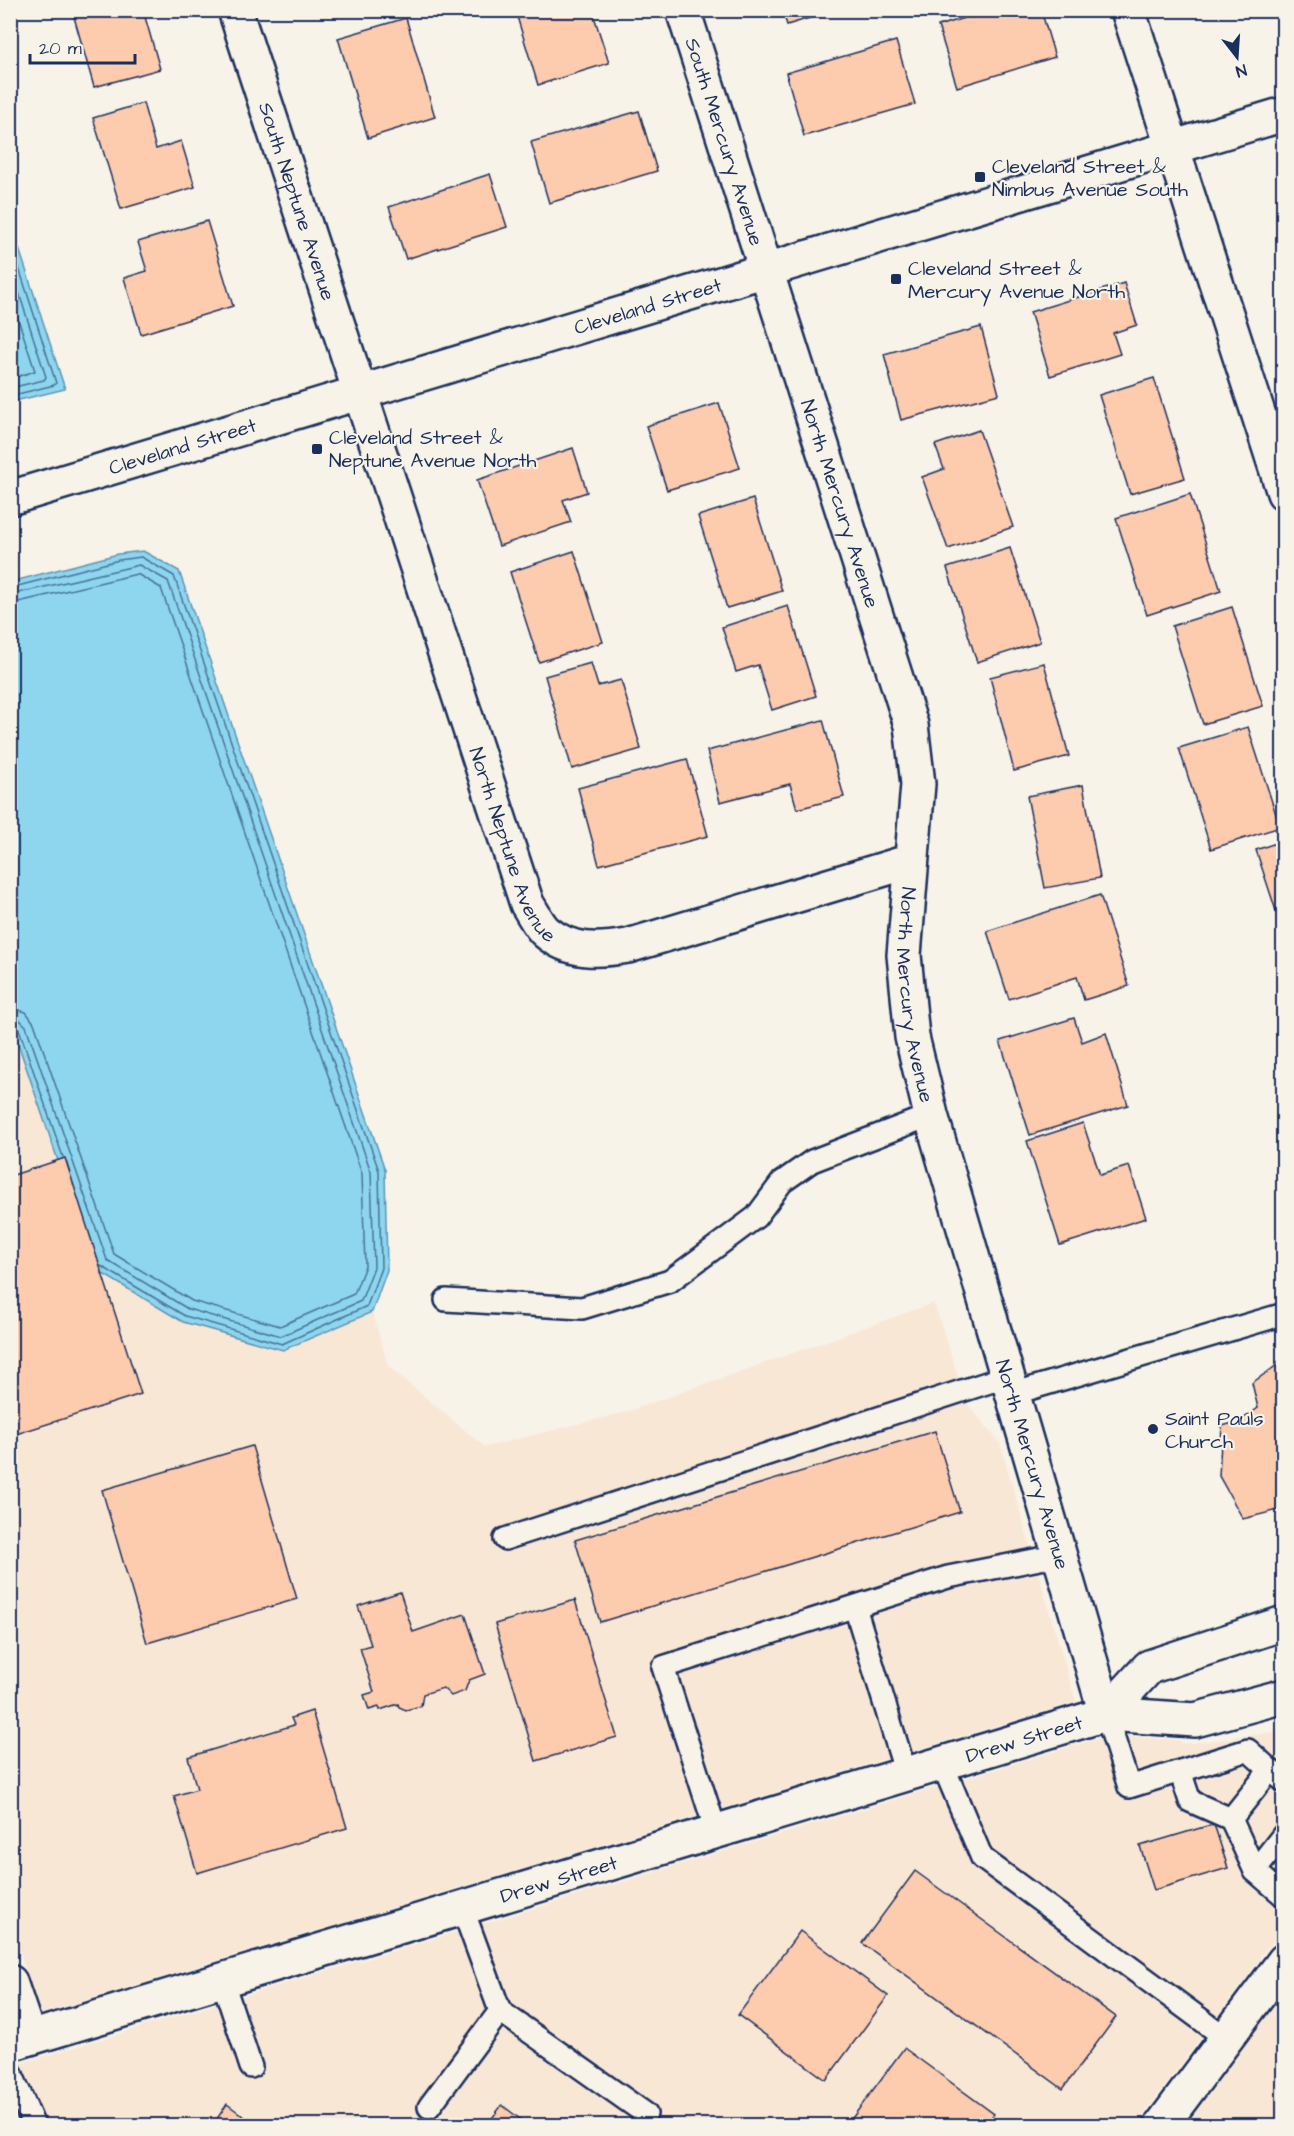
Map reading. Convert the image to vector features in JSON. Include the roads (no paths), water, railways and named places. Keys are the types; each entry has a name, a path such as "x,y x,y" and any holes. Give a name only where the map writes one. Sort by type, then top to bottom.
{"street":[{"name":"South Neptune Avenue","path":"235,10 359,393"},
{"name":"South Mercury Avenue","path":"683,10 767,271"},
{"path":"1128,10 1284,493"},
{"name":"Cleveland Street","path":"10,498 1284,114"},
{"name":"North Mercury Avenue","path":"767,271 911,725 918,784 904,955 912,1037 931,1115 1106,1714"},
{"name":"North Neptune Avenue","path":"359,393 527,904 546,932 572,947 597,952 628,946 911,861"},
{"name":"Drew Street","path":"1106,1714 1149,1667 1284,1623"},
{"name":"Drew Street","path":"20,2041 1106,1714 1195,1720 1284,1696"},
{"path":"1195,1720 1284,1711"},
{"path":"1161,2126 1284,1961"},
{"path":"10,1983 20,2041"}],"lane":[{"path":"446,1300 582,1308 670,1281 756,1217 782,1182 812,1161 931,1115"},
{"path":"505,1539 1010,1385 1284,1314"},
{"path":"716,1831 663,1667 948,1577 1060,1555"},
{"path":"855,1607 906,1774"},
{"path":"1106,1714 1129,1787 1248,1750 1277,1775 1231,1819"},
{"path":"942,1763 982,1858 1226,2038"},
{"path":"1180,1771 1190,1801 1231,1819 1255,1871 1284,1896"},
{"path":"1255,1871 1284,1834"},
{"path":"462,1907 501,2011 646,2115"},
{"path":"222,1979 251,2067"},
{"path":"429,2107 501,2011"},
{"path":"10,2070 34,2126"}],"water":[{"path":"10,221 65,389 11,402 10,402"},
{"path":"143,551 179,571 385,1170 387,1270 372,1312 283,1350 183,1322 95,1269 11,1023 10,582 118,554"}],"place":[{"name":"Cleveland Street & Nimbus Avenue South","path":"980,177"},
{"name":"Cleveland Street & Mercury Avenue North","path":"896,279"},
{"name":"Cleveland Street & Neptune Avenue North","path":"317,449"},
{"name":"Saint Pauls Church","path":"1153,1429"}]}
